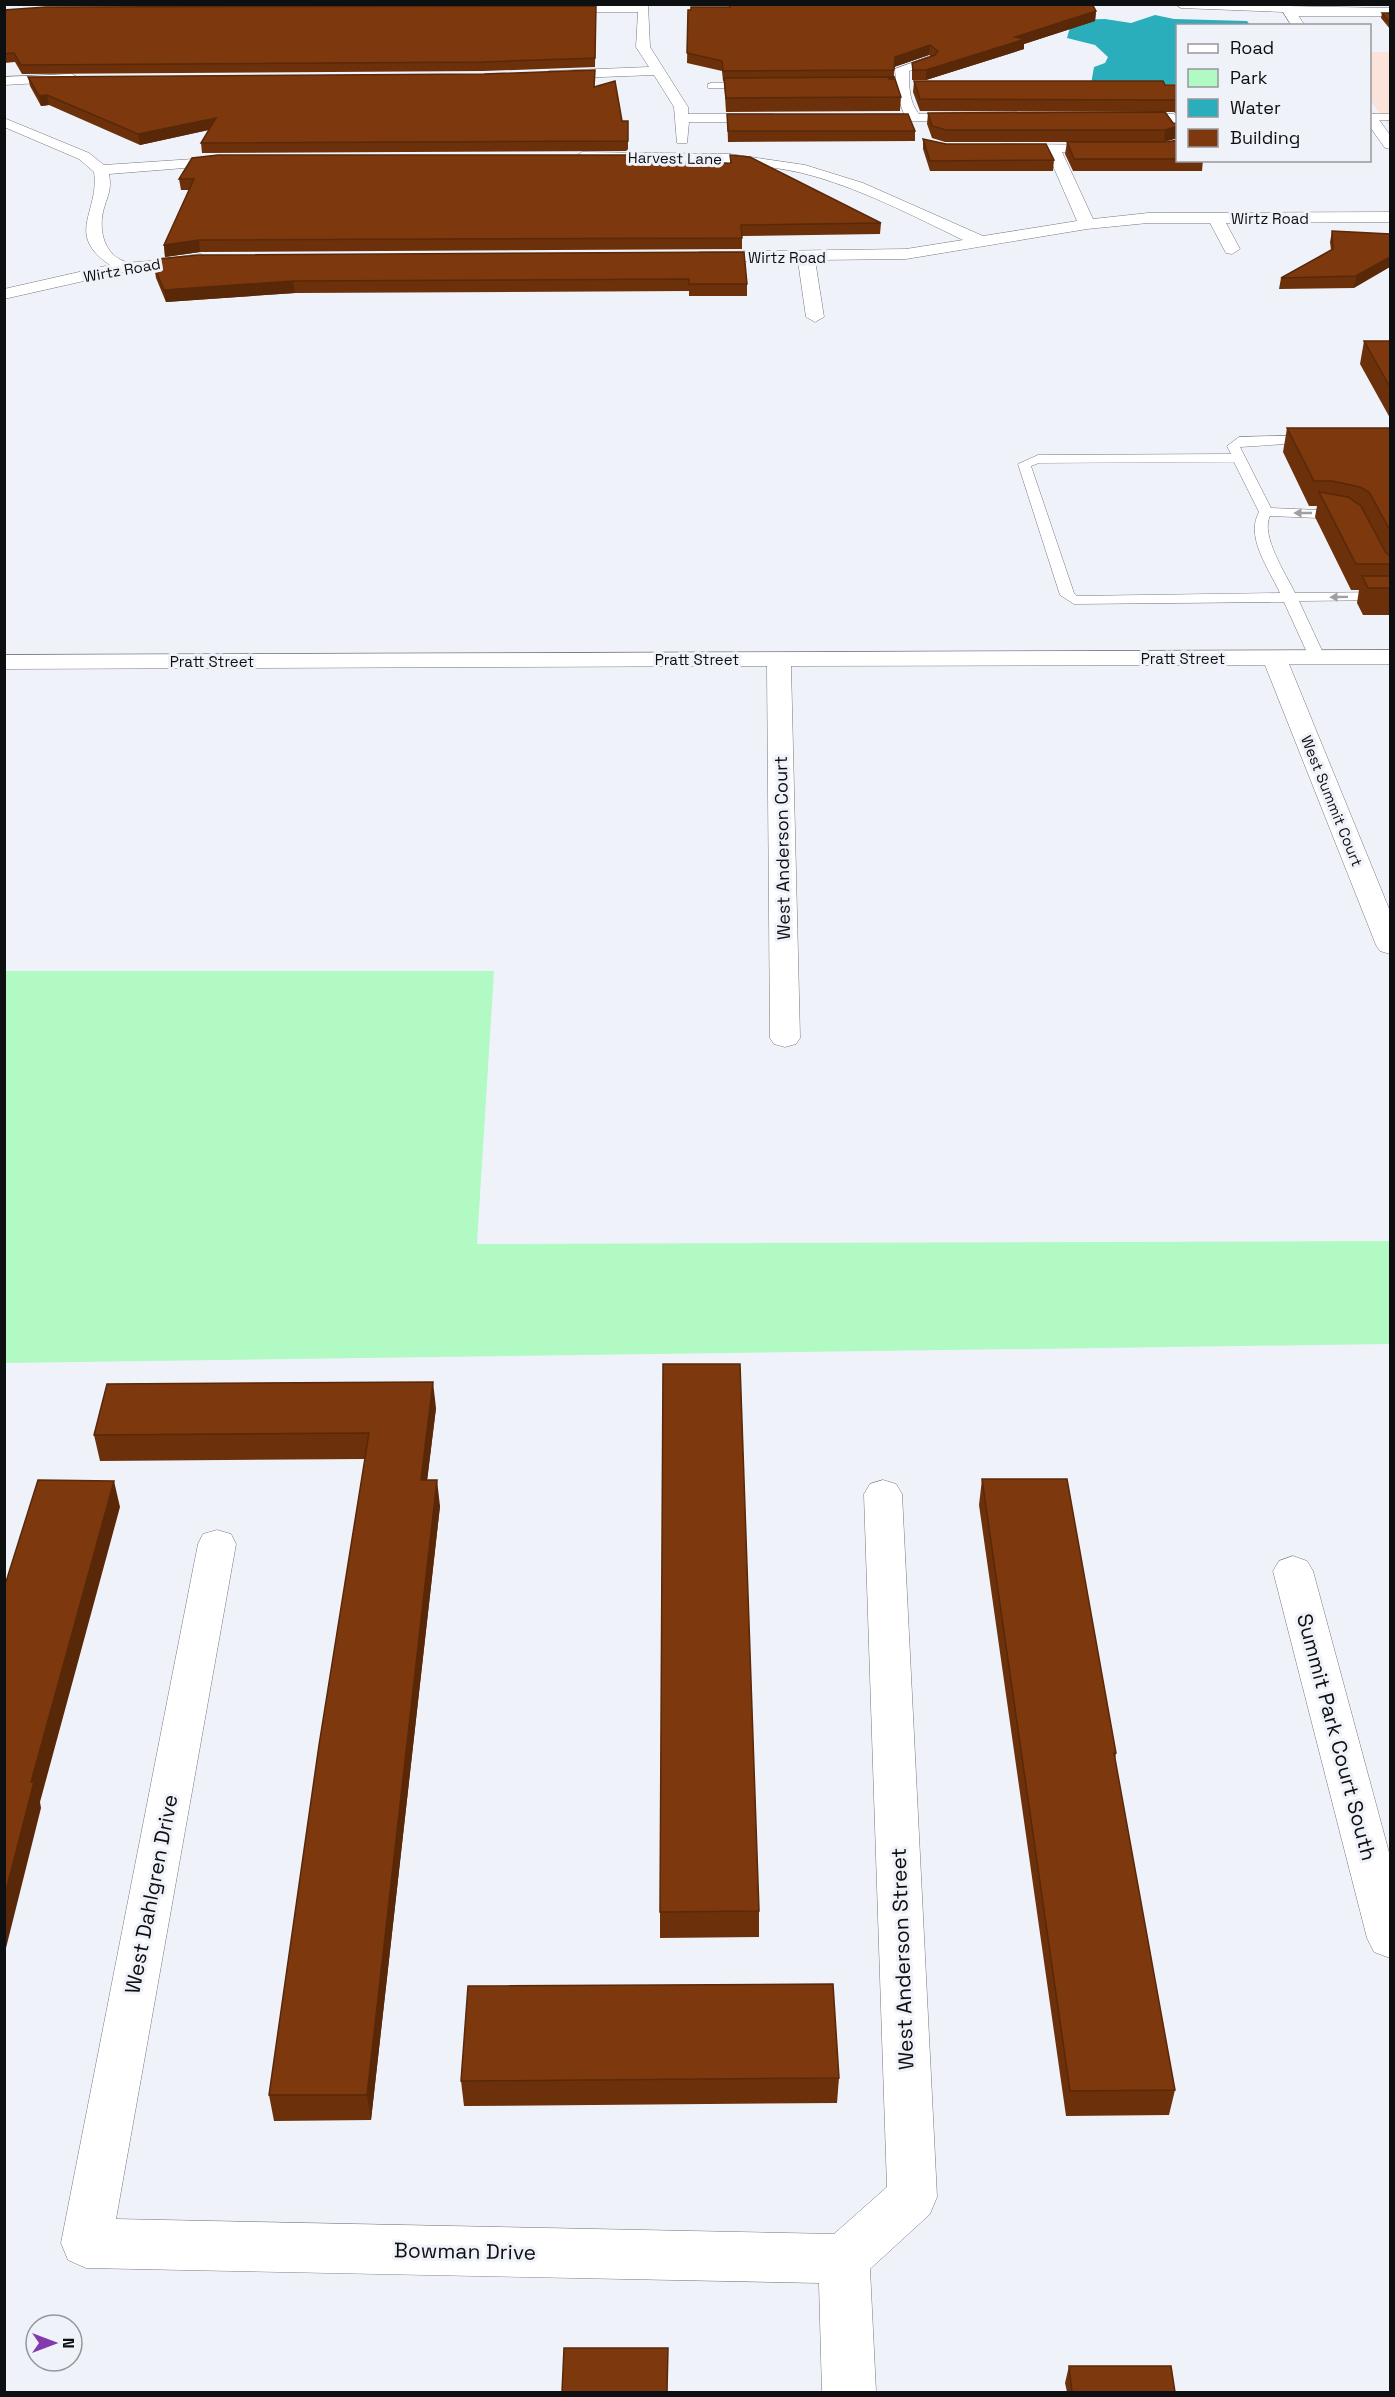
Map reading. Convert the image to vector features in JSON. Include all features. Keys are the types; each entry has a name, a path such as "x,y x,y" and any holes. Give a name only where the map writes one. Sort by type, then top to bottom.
{"street":[{"path":"1181,4 1390,12"},
{"path":"536,8 645,6 643,47 681,107 683,157"},
{"path":"1286,8 1298,24"},
{"path":"920,138 915,118 909,113 902,85 902,69 928,61"},
{"path":"530,75 658,70"},
{"path":"4,81 87,78"},
{"path":"1112,117 1176,131"},
{"path":"681,118 786,118"},
{"path":"856,118 984,118"},
{"path":"1371,118 1390,145"},
{"path":"4,122 12,130 84,156 101,170 104,189 94,216 93,238 103,253 124,267"},
{"path":"988,148 1120,148"},
{"path":"1053,149 1087,224"},
{"name":"Harvest Lane","path":"564,157 683,157 780,164 853,184 982,242"},
{"path":"101,170 178,162 254,159"},
{"name":"Wirtz Road","path":"681,257 906,254 1087,224 1148,218 1390,217"},
{"path":"1216,218 1232,249"},
{"path":"806,257 814,317"},
{"name":"Wirtz Road","path":"4,294 124,267 223,258"},
{"name":"West Summit Court","path":"1274,657 1390,945"},
{"name":"Pratt Street","path":"4,662 1390,657"},
{"name":"West Anderson Court","path":"778,658 785,1038"},
{"name":"West Anderson Street","path":"844,2259 912,2197 883,1494"},
{"name":"West Dahlgren Drive","path":"86,2243 217,1544"},
{"name":"Summit Park Court South","path":"1293,1571 1390,1938"},
{"name":"Bowman Drive","path":"86,2243 844,2259"},
{"path":"844,2259 849,2392"}],"lane":[{"path":"711,86 759,86"},
{"path":"1371,117 1390,117"},
{"path":"1266,512 1233,446 1239,441 1326,439"},
{"path":"1239,458 1038,459 1024,464 1067,595 1074,600 1390,596"},
{"path":"1266,512 1336,513 1359,522"},
{"path":"1266,512 1260,523 1261,536 1317,657"}],"shaded area":[{"path":"1371,52 1390,52 1390,127 1371,101"}],"green space":[{"path":"5,971 494,971 477,1244 1390,1241 1390,1344 5,1363"}],"water":[{"path":"1155,15 1174,19 1247,21 1249,24 1176,24 1176,84 1091,84 1094,67 1105,63 1108,57 1095,45 1067,38 1072,20 1105,19 1131,23"}],"building":[{"path":"730,4 1092,4 1096,11 1015,37 1025,39 926,70 913,70 912,63 935,55 938,51 930,45 895,57 894,70 723,71 722,61 687,53 688,10 691,10 691,7 730,7"},
{"path":"596,6 595,58 483,62 21,65 14,53 4,54 4,10 46,7"},
{"path":"1382,13 1390,13 1390,23"},
{"path":"595,70 594,87 615,81 622,121 628,121 628,141 201,143 216,118 138,134 47,95 39,96 28,77 484,74"},
{"path":"895,77 888,79 895,79 901,97 726,98 724,78"},
{"path":"914,81 1163,81 1165,85 1176,85 1176,101 920,99"},
{"path":"1165,112 1176,124 1176,127 1165,130 946,130 932,126 928,113"},
{"path":"727,114 908,114 915,131 728,131"},
{"path":"923,139 946,144 1046,144 1054,160 930,161"},
{"path":"1176,140 1176,159 1074,159 1067,142"},
{"path":"218,155 628,155 628,164 731,163 730,155 750,157 881,223 741,225 742,238 199,240 164,245 194,179 179,179 192,158"},
{"path":"1332,231 1390,234 1390,257 1356,276 1281,278 1333,249"},
{"path":"744,252 747,284 689,284 689,279 293,281 164,290 154,266 157,259 199,255"},
{"path":"1364,341 1390,341 1390,387"},
{"path":"1287,428 1390,428 1390,530 1369,492 1360,487 1332,481 1314,481"},
{"path":"1319,492 1348,497 1361,506 1386,553 1390,556 1390,564 1356,564"},
{"path":"1362,576 1390,576 1390,588 1368,588"},
{"path":"663,1364 740,1364 759,1911 660,1912"},
{"path":"433,1382 421,1480 437,1480 367,2095 269,2095 319,1745 369,1433 94,1435 107,1384"},
{"path":"982,1479 1067,1479 1175,2090 1070,2091"},
{"path":"38,1480 114,1481 31,1782 34,1782 4,1898 4,1588"},
{"path":"833,1984 839,2078 461,2081 468,1986"},
{"path":"564,2348 668,2348 667,2392 562,2392"},
{"path":"1069,2366 1171,2366 1175,2392 1072,2392"}]}
